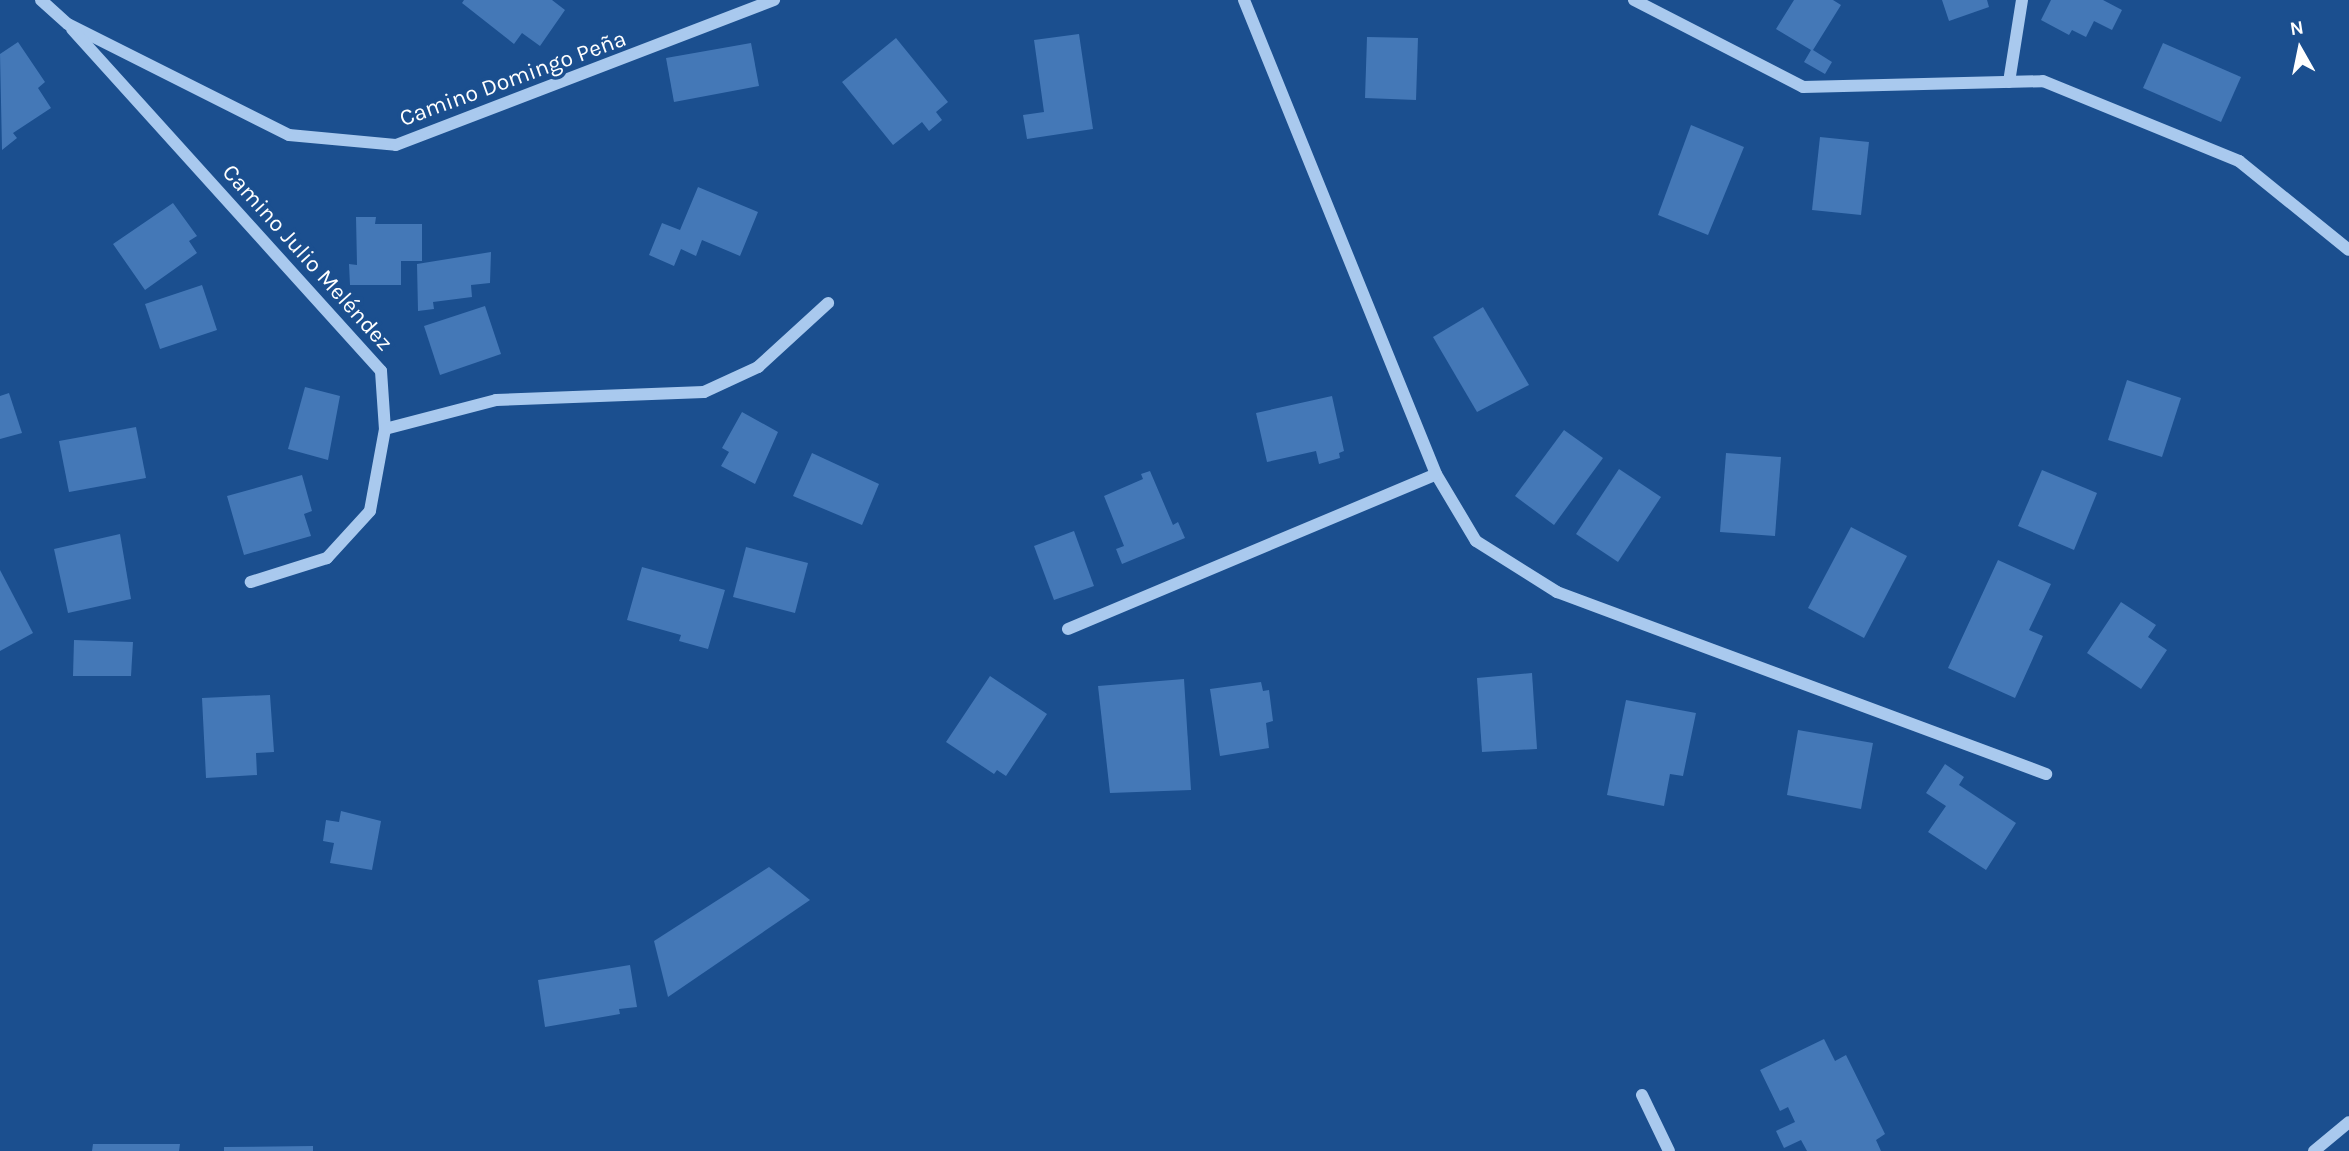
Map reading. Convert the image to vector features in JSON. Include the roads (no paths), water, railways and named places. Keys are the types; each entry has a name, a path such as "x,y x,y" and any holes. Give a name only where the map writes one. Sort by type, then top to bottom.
{"street":[{"name":"Camino Domingo Peña","path":"41,0 68,24 289,135 396,145 774,0"},
{"path":"1244,0 1436,474 1476,541 1557,592 2046,774"},
{"path":"1634,0 1802,87 2043,81 2239,161 2349,250"},
{"path":"2009,82 2022,0"},
{"name":"Camino Julio Meléndez","path":"68,24 381,371 385,429 370,511 327,558 251,582"},
{"path":"385,429 496,400 704,392 758,367 828,303"},
{"path":"1068,629 1436,474"},
{"path":"1642,1095 1669,1151"},
{"path":"2314,1151 2349,1122"}]}
